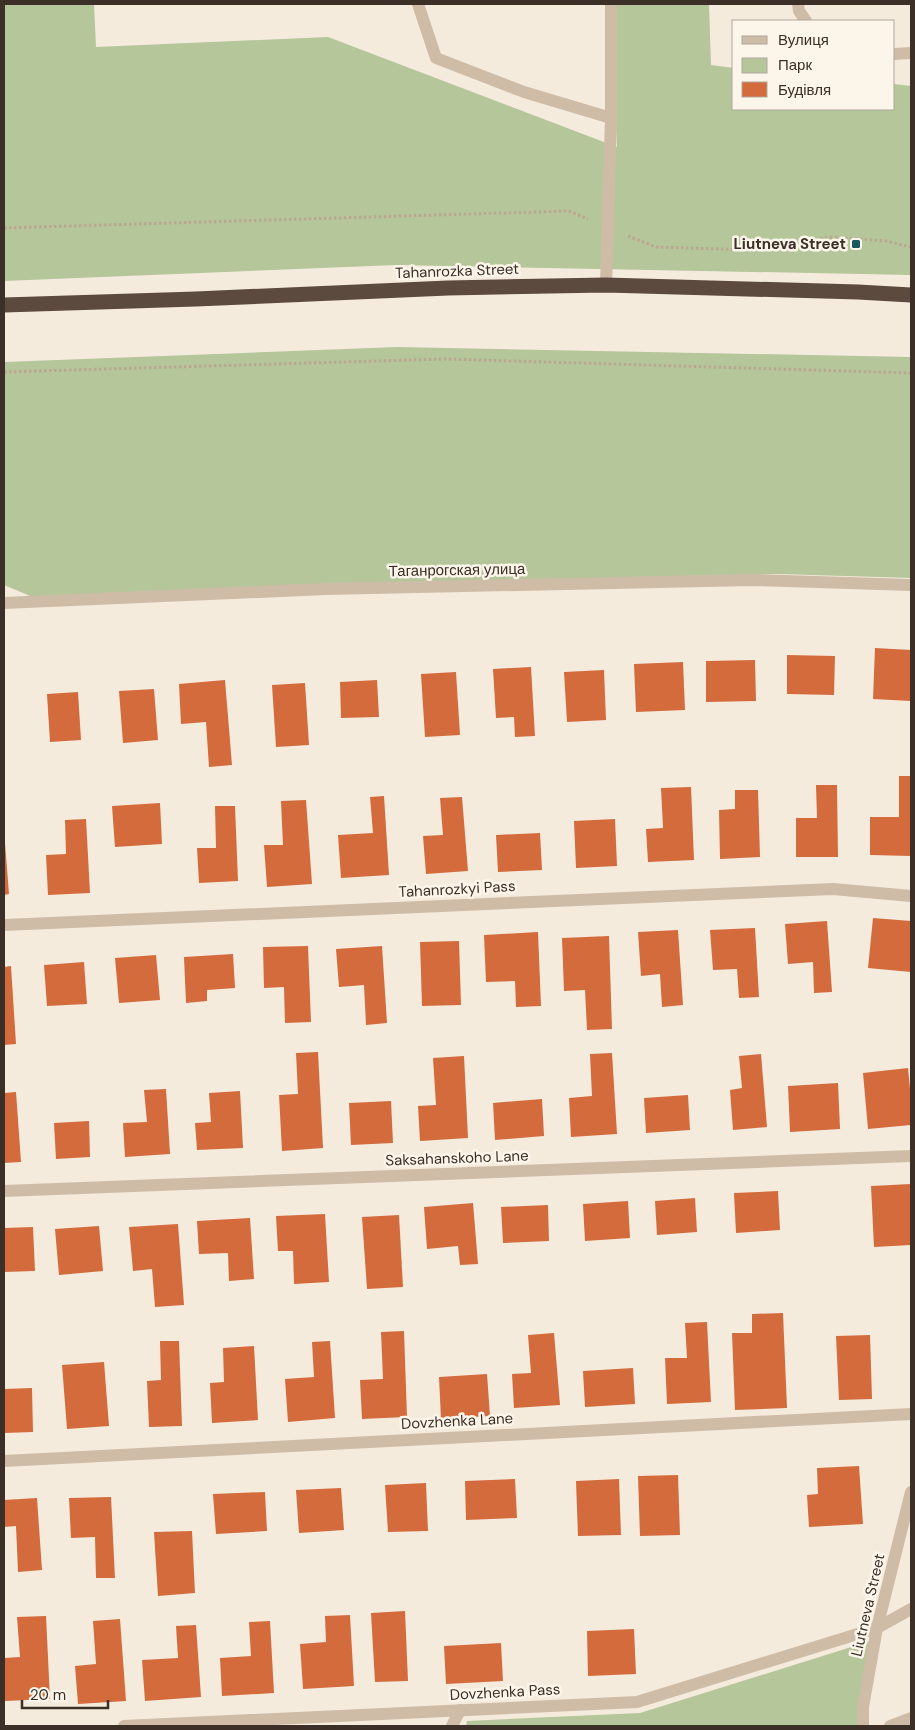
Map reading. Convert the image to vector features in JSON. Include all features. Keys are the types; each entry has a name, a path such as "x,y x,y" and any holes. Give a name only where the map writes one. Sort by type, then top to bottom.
{"highway":[{"name":"Tahanrozka Street","path":"4,305 448,288 606,285 911,295"}],"street":[{"path":"418,4 436,58 524,92 611,118"},
{"path":"606,285 611,118 611,4"},
{"path":"798,4 799,11 805,20"},
{"path":"895,54 911,53"},
{"name":"Таганрогская улица","path":"4,604 326,590 753,580 911,585"},
{"name":"Tahanrozkyi Pass","path":"4,926 833,889 911,896"},
{"name":"Saksahanskoho Lane","path":"4,1191 911,1156"},
{"name":"Dovzhenka Lane","path":"4,1461 911,1414"},
{"name":"Liutneva Street","path":"863,1726 863,1706 877,1628 911,1492"},
{"name":"Dovzhenka Pass","path":"124,1726 637,1702 877,1628 911,1609"},
{"path":"452,1726 460,1710"},
{"path":"890,1726 911,1718"}],"path":[{"path":"4,228 569,211 656,247 752,250 829,237 886,241 911,247"},
{"path":"4,372 446,359 911,374"}],"green space":[{"path":"4,4 94,4 96,47 328,37 617,147 611,4 709,4 711,65 732,68 732,110 895,110 895,84 911,86 911,275 396,265 4,281"},
{"path":"397,347 911,357 911,578 778,574 468,581 35,598 4,585 4,362"},
{"path":"880,1638 865,1726 466,1726 467,1721 640,1713"}],"building":[{"path":"875,648 911,650 911,701 873,699"},
{"path":"787,655 835,656 834,695 787,694"},
{"path":"755,660 756,701 706,702 706,661"},
{"path":"683,662 685,710 636,712 634,664"},
{"path":"531,667 535,736 515,737 514,717 496,718 493,669"},
{"path":"604,670 606,720 567,722 564,672"},
{"path":"456,672 460,735 425,737 421,674"},
{"path":"225,680 232,765 209,767 206,722 181,724 179,684"},
{"path":"377,680 379,717 341,718 340,682"},
{"path":"305,683 309,745 276,747 272,685"},
{"path":"154,689 158,740 123,743 119,691"},
{"path":"78,692 81,740 50,742 47,694"},
{"path":"899,776 911,776 911,856 870,855 870,817 899,817"},
{"path":"816,785 837,785 838,857 796,857 796,818 817,818"},
{"path":"691,787 694,860 648,862 646,829 663,828 661,788"},
{"path":"735,790 758,790 760,857 720,859 719,810 735,809"},
{"path":"384,796 389,875 341,878 338,835 373,833 370,797"},
{"path":"462,797 468,871 426,874 423,836 443,835 440,798"},
{"path":"306,800 312,884 267,887 264,845 283,845 281,801"},
{"path":"160,803 162,844 115,847 112,806"},
{"path":"215,806 235,806 238,881 199,883 197,848 216,848"},
{"path":"86,819 90,893 48,895 46,855 66,854 65,820"},
{"path":"615,819 617,866 576,868 574,821"},
{"path":"540,833 542,870 498,872 496,835"},
{"path":"4,843 9,894 4,895"},
{"path":"873,918 911,921 911,972 868,968"},
{"path":"827,921 832,992 814,993 813,962 788,964 785,924"},
{"path":"755,928 759,997 739,998 737,969 713,970 710,930"},
{"path":"678,930 683,1005 662,1007 660,974 641,976 638,932"},
{"path":"538,932 541,1006 516,1007 515,981 486,982 484,935"},
{"path":"609,936 612,1029 587,1030 585,990 564,991 562,938"},
{"path":"459,941 461,1005 422,1006 420,942"},
{"path":"308,946 311,1022 285,1023 284,987 264,988 263,947"},
{"path":"382,946 387,1023 366,1025 364,985 339,987 336,949"},
{"path":"233,954 235,988 207,990 207,1001 186,1003 184,957"},
{"path":"156,955 160,1000 119,1003 115,958"},
{"path":"84,962 87,1004 47,1006 44,965"},
{"path":"11,966 16,1044 4,1045 4,967"},
{"path":"318,1052 323,1148 282,1151 279,1095 298,1094 296,1053"},
{"path":"612,1053 617,1134 571,1137 569,1098 592,1096 590,1054"},
{"path":"761,1054 767,1127 733,1130 730,1090 742,1088 739,1056"},
{"path":"464,1056 468,1138 420,1141 418,1106 436,1105 433,1058"},
{"path":"908,1068 911,1125 868,1129 863,1073"},
{"path":"838,1083 840,1129 790,1132 788,1086"},
{"path":"166,1089 170,1154 125,1157 123,1123 147,1122 144,1090"},
{"path":"240,1091 243,1148 197,1150 195,1123 211,1122 209,1093"},
{"path":"16,1092 21,1162 4,1163 4,1093"},
{"path":"688,1095 690,1130 646,1133 644,1098"},
{"path":"542,1099 544,1136 495,1140 493,1103"},
{"path":"391,1101 393,1143 351,1145 349,1103"},
{"path":"89,1121 90,1157 56,1159 54,1123"},
{"path":"911,1184 911,1245 874,1247 871,1186"},
{"path":"778,1191 780,1230 736,1233 734,1193"},
{"path":"695,1198 697,1232 657,1235 655,1201"},
{"path":"628,1201 630,1238 585,1241 583,1204"},
{"path":"473,1203 478,1264 460,1265 458,1246 427,1249 424,1207"},
{"path":"548,1205 549,1241 503,1243 501,1207"},
{"path":"325,1214 329,1282 294,1284 293,1251 278,1251 276,1216"},
{"path":"399,1215 403,1287 367,1289 362,1217"},
{"path":"250,1218 254,1279 229,1281 228,1253 199,1254 197,1221"},
{"path":"178,1224 184,1305 155,1307 152,1269 133,1271 129,1227"},
{"path":"99,1226 103,1271 59,1275 55,1229"},
{"path":"33,1227 35,1271 4,1272 4,1228"},
{"path":"783,1313 787,1408 735,1410 732,1333 752,1333 752,1314"},
{"path":"707,1322 711,1402 667,1404 665,1358 687,1358 685,1323"},
{"path":"404,1331 407,1417 362,1419 360,1380 383,1379 381,1332"},
{"path":"554,1333 560,1405 514,1408 512,1374 531,1373 528,1335"},
{"path":"870,1335 872,1399 839,1400 836,1336"},
{"path":"160,1341 179,1341 182,1426 149,1427 147,1381 161,1380"},
{"path":"330,1341 335,1418 288,1422 285,1379 314,1377 312,1342"},
{"path":"254,1346 258,1420 212,1423 210,1383 224,1382 223,1348"},
{"path":"104,1362 109,1426 67,1429 62,1365"},
{"path":"633,1368 635,1404 585,1407 583,1371"},
{"path":"487,1374 490,1416 441,1419 439,1377"},
{"path":"32,1388 33,1432 4,1433 4,1389"},
{"path":"859,1466 863,1524 809,1527 807,1495 818,1494 817,1468"},
{"path":"678,1475 680,1535 640,1536 638,1476"},
{"path":"515,1479 517,1518 466,1520 465,1481"},
{"path":"619,1479 621,1535 578,1536 576,1481"},
{"path":"426,1483 428,1531 388,1532 385,1485"},
{"path":"341,1488 344,1530 299,1533 296,1490"},
{"path":"265,1492 267,1531 216,1534 213,1494"},
{"path":"111,1497 115,1578 96,1578 95,1537 71,1538 69,1498"},
{"path":"37,1498 42,1570 18,1572 16,1526 4,1527 4,1500"},
{"path":"192,1531 195,1593 158,1596 154,1532"},
{"path":"405,1611 408,1681 375,1682 371,1613"},
{"path":"350,1615 354,1686 303,1689 300,1644 326,1642 325,1616"},
{"path":"46,1616 50,1699 5,1701 4,1658 20,1657 17,1617"},
{"path":"120,1619 126,1701 78,1704 75,1666 96,1664 93,1621"},
{"path":"270,1621 274,1693 222,1696 220,1658 251,1656 249,1622"},
{"path":"196,1625 201,1697 145,1701 142,1660 178,1658 176,1626"},
{"path":"634,1629 636,1674 588,1676 587,1631"},
{"path":"501,1643 503,1681 446,1684 444,1646"}],"place":[{"name":"Liutneva Street","path":"856,244"}]}
